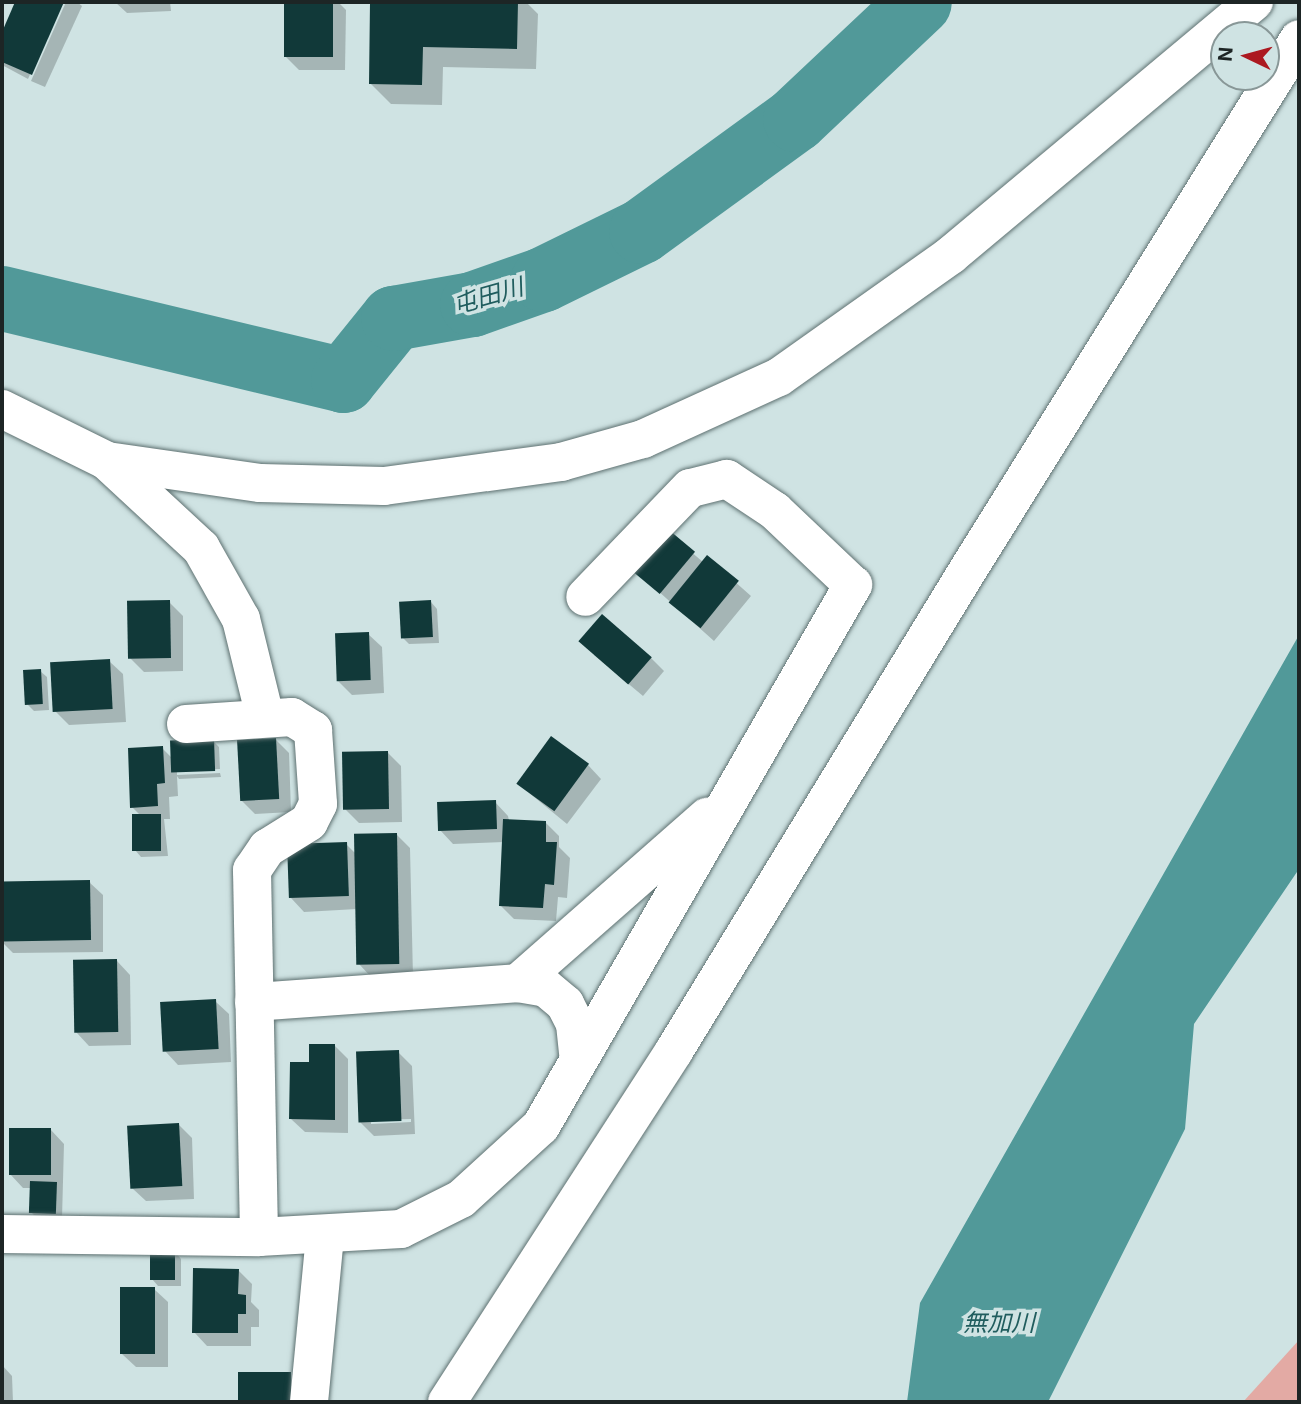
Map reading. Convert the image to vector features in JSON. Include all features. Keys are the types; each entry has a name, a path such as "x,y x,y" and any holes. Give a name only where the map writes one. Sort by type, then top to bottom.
{"street":[{"path":"107,461 260,483 384,486 561,462 643,439 779,377 951,255 1254,2"},
{"path":"447,1402 674,1051 966,573 1299,39"},
{"path":"2,410 107,461 201,548 242,619 265,718"},
{"path":"2,1234 259,1237 324,1236 401,1229 461,1199 541,1126 853,585 775,511 727,480 690,488 585,597"},
{"path":"186,724 292,717 313,730 318,804 309,822 267,848 252,870 259,1237"},
{"path":"518,983 732,794"},
{"path":"254,1002 518,983 546,988 565,1004 576,1024 579,1060"},
{"path":"309,1402 324,1236"}],"shaded area":[{"path":"1299,1340 1299,1402 1243,1402"}],"water":[{"name":"無加川","path":"1299,635 1299,869 1194,1024 1185,1129 1048,1402 907,1402 920,1303"}],"building":[{"path":"15,2 64,2 32,75 2,62 2,32"},
{"path":"284,2 333,2 333,57 284,57"},
{"path":"370,2 518,2 517,49 423,47 422,85 369,84"},
{"path":"669,530 695,552 660,594 634,572"},
{"path":"707,555 739,581 700,628 669,602"},
{"path":"170,600 171,658 128,659 127,601"},
{"path":"431,600 433,637 401,639 399,602"},
{"path":"602,614 652,657 628,684 578,641"},
{"path":"369,632 371,680 337,681 335,633"},
{"path":"110,659 113,709 53,712 50,662"},
{"path":"41,669 43,704 25,705 23,670"},
{"path":"551,736 589,764 554,811 516,784"},
{"path":"276,738 279,799 240,801 237,740"},
{"path":"214,739 215,771 171,773 170,741"},
{"path":"163,746 165,783 157,784 158,806 130,808 128,748"},
{"path":"388,751 389,809 343,810 342,752"},
{"path":"496,800 497,829 438,831 437,802"},
{"path":"132,814 161,814 161,851 132,851"},
{"path":"503,819 546,821 546,842 557,842 554,885 545,884 543,908 499,906"},
{"path":"397,833 399,964 356,965 354,834"},
{"path":"347,842 349,896 289,898 287,844"},
{"path":"90,880 91,940 3,942 2,882"},
{"path":"117,959 118,1032 74,1033 73,960"},
{"path":"216,999 219,1049 163,1052 160,1002"},
{"path":"309,1044 335,1044 335,1120 289,1119 290,1062 309,1062"},
{"path":"399,1050 401,1121 359,1122 356,1052"},
{"path":"179,1123 182,1186 130,1189 127,1126"},
{"path":"9,1128 51,1128 51,1175 9,1175"},
{"path":"30,1181 57,1182 56,1214 29,1213"},
{"path":"150,1250 175,1250 175,1280 150,1280"},
{"path":"193,1268 239,1269 238,1294 246,1295 246,1314 238,1314 238,1333 192,1333"},
{"path":"120,1287 155,1287 155,1354 120,1354"},
{"path":"238,1372 291,1372 291,1402 238,1402"}],"waterway":[{"name":"屯田川","path":"2,298 343,380 393,318 472,304 543,279 641,231 795,119 919,2"}]}
